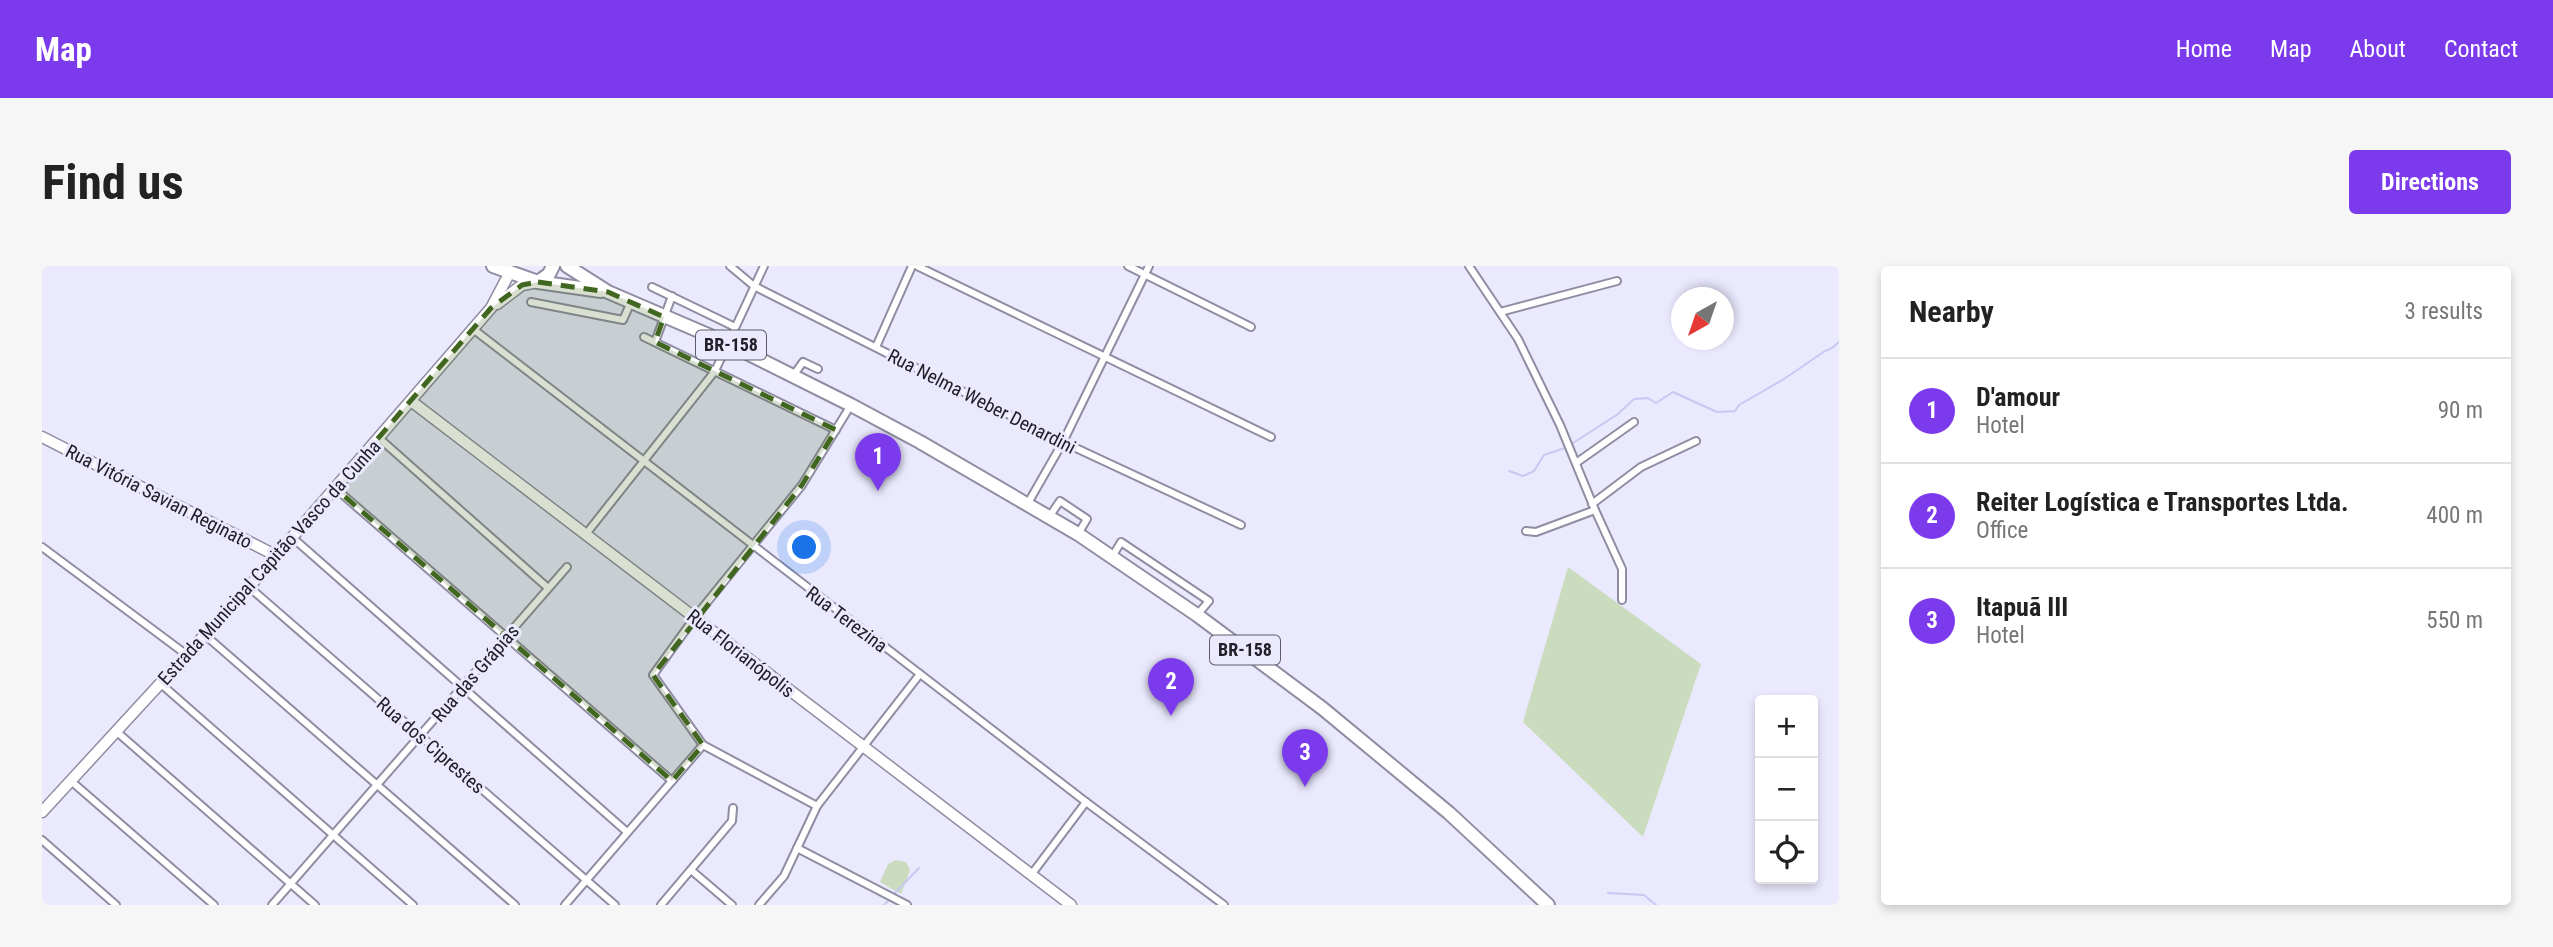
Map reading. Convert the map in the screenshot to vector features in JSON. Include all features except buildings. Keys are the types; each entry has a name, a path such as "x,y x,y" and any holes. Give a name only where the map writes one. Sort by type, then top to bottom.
{"highway":[{"name":"BR-158","path":"493,266 510,269 538,282 608,292"},
{"path":"538,282 549,274 553,266"},
{"name":"BR-158","path":"567,266 608,292 727,343 851,405 1028,503 1078,534 1198,615 1322,708 1493,852 1548,905"}],"street":[{"name":"Rua Nelma Weber Denardini","path":"730,266 754,286 1063,442 1241,525"},
{"path":"586,534 715,371 764,266"},
{"path":"876,347 915,266 1271,437"},
{"path":"1128,266 1251,327"},
{"path":"1028,503 1063,442 1149,266"},
{"path":"1469,266 1518,339 1560,425 1622,569 1622,600"},
{"name":"Estrada Municipal Capitão Vasco da Cunha","path":"491,308 510,269"},
{"path":"1500,312 1617,281"},
{"name":"Estrada Municipal Capitão Vasco da Cunha","path":"42,812 277,556 491,308 522,285 538,282"},
{"path":"652,287 735,327"},
{"path":"655,342 672,296"},
{"path":"531,302 624,320 631,302"},
{"name":"Rua Terezina","path":"473,329 752,546 1224,905"},
{"path":"644,337 836,430"},
{"path":"793,376 803,362 818,369"},
{"name":"Rua Florianópolis","path":"411,401 1071,905"},
{"path":"817,806 703,745 653,675 695,617 802,485 851,405"},
{"path":"1576,463 1634,422"},
{"name":"Rua Vitória Savian Reginato","path":"42,437 277,556"},
{"path":"379,438 548,588"},
{"path":"1526,531 1536,532 1594,507 1642,467 1696,441"},
{"path":"335,488 671,781"},
{"path":"1049,517 1060,501 1087,519 1078,534"},
{"path":"293,538 627,832"},
{"path":"1112,557 1121,542 1209,601 1198,615"},
{"path":"42,547 187,655"},
{"path":"1144,579 1155,565"},
{"name":"Rua das Grápias","path":"272,905 567,567"},
{"name":"Rua dos Ciprestes","path":"249,587 614,904"},
{"path":"1177,601 1188,587"},
{"path":"205,635 515,905"},
{"path":"759,905 784,876 817,806 920,674"},
{"path":"161,684 413,905"},
{"path":"117,732 314,905"},
{"path":"565,905 703,745"},
{"path":"71,781 214,905"},
{"path":"1031,875 1086,802"},
{"path":"661,905 732,821 733,808"},
{"path":"42,840 116,905"},
{"path":"797,848 906,905"},
{"path":"691,870 732,905"}],"highlighted area":[{"path":"538,282 608,292 664,317 655,342 836,430 802,485 653,675 703,745 672,781 335,488 491,308 522,285"}],"green space":[{"path":"1568,567 1701,664 1643,837 1523,722"},
{"path":"896,860 906,862 910,870 901,894 880,882 888,864"}],"waterway":[{"path":"1570,445 1618,414 1634,399 1648,398 1656,403 1673,392 1717,412 1735,411 1739,405 1839,342"},
{"path":"1509,471 1523,476 1534,471 1544,455 1565,448"},
{"path":"893,895 919,868"},
{"path":"1608,893 1644,895 1656,905"},
{"path":"884,905 890,899"}],"place":[{"name":"D'amour","path":"878,491"},
{"name":"Reiter Logística e Transportes Ltda.","path":"1171,716"},
{"name":"Itapuã III","path":"1305,787"}]}
